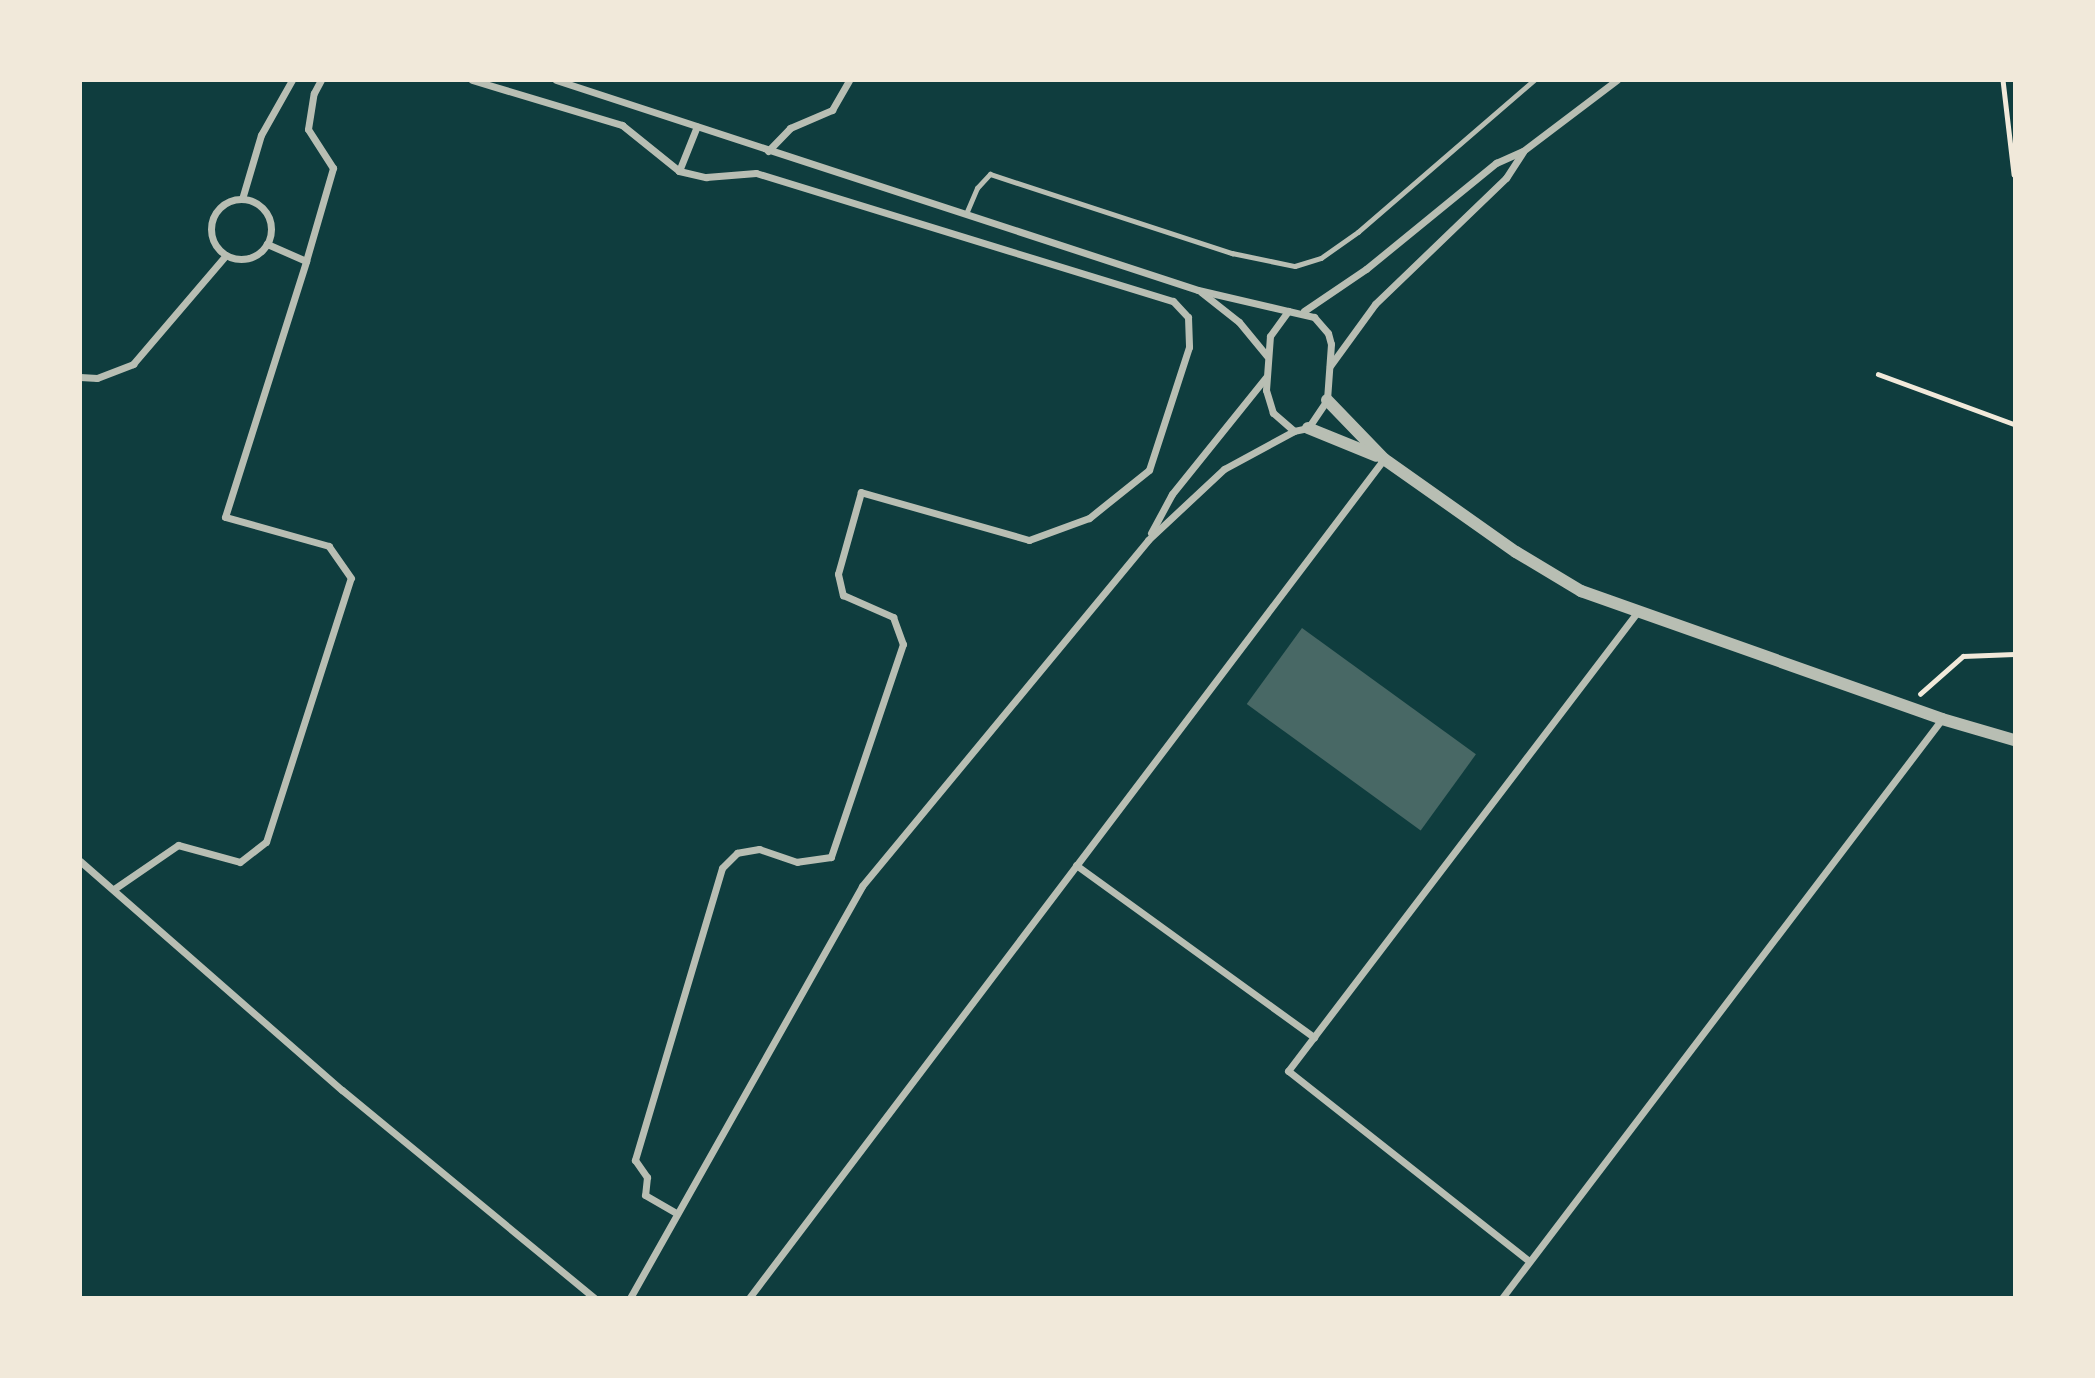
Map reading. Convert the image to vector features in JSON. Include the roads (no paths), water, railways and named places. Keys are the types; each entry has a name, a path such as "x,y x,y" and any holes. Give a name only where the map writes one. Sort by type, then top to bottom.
{"street":[{"path":"242,199 261,135 292,80"},
{"path":"114,889 178,845 240,862 266,842 351,578 329,546 225,517 333,168 307,129 314,93 321,80"},
{"path":"472,80 622,125 679,171 706,177 756,173 1173,301 1188,317 1189,347 1149,470 1089,518 1030,540 861,492 838,574 843,595 893,617 903,644 831,858 797,862 759,849 737,853 722,869 635,1160 648,1177 645,1195 675,1212"},
{"path":"556,80 1198,290 1288,311 1304,311 1366,269 1496,163 1523,151 1618,80"},
{"path":"768,151 790,128 832,110 849,80"},
{"path":"679,171 697,126"},
{"path":"1329,367 1375,304 1506,178 1523,151"},
{"path":"242,199 267,214 270,235 267,244 244,259 226,255 213,240 212,220 223,204 242,199"},
{"path":"267,244 306,261"},
{"path":"80,377 97,378 133,364 226,255"},
{"path":"1198,290 1239,322 1267,356"},
{"path":"1288,311 1270,336 1266,376 1273,413 1294,430"},
{"path":"1304,311 1328,332 1327,400 1308,428"},
{"path":"1148,540 1172,494 1266,376"},
{"path":"1327,400 1384,459 1516,552 1581,591 1942,719 2014,740"},
{"path":"630,1297 675,1212 862,886 1148,540 1224,468 1294,430 1308,428 1384,459"},
{"path":"749,1297 1384,459"},
{"path":"1530,1261 1288,1071 1638,611"},
{"path":"1502,1297 1942,719"},
{"path":"80,861 342,1090 594,1297"},
{"path":"1076,865 1314,1037"}],"lane":[{"path":"966,215 977,188 990,174 1232,253 1295,266 1321,258 1358,232 1534,80"}]}
